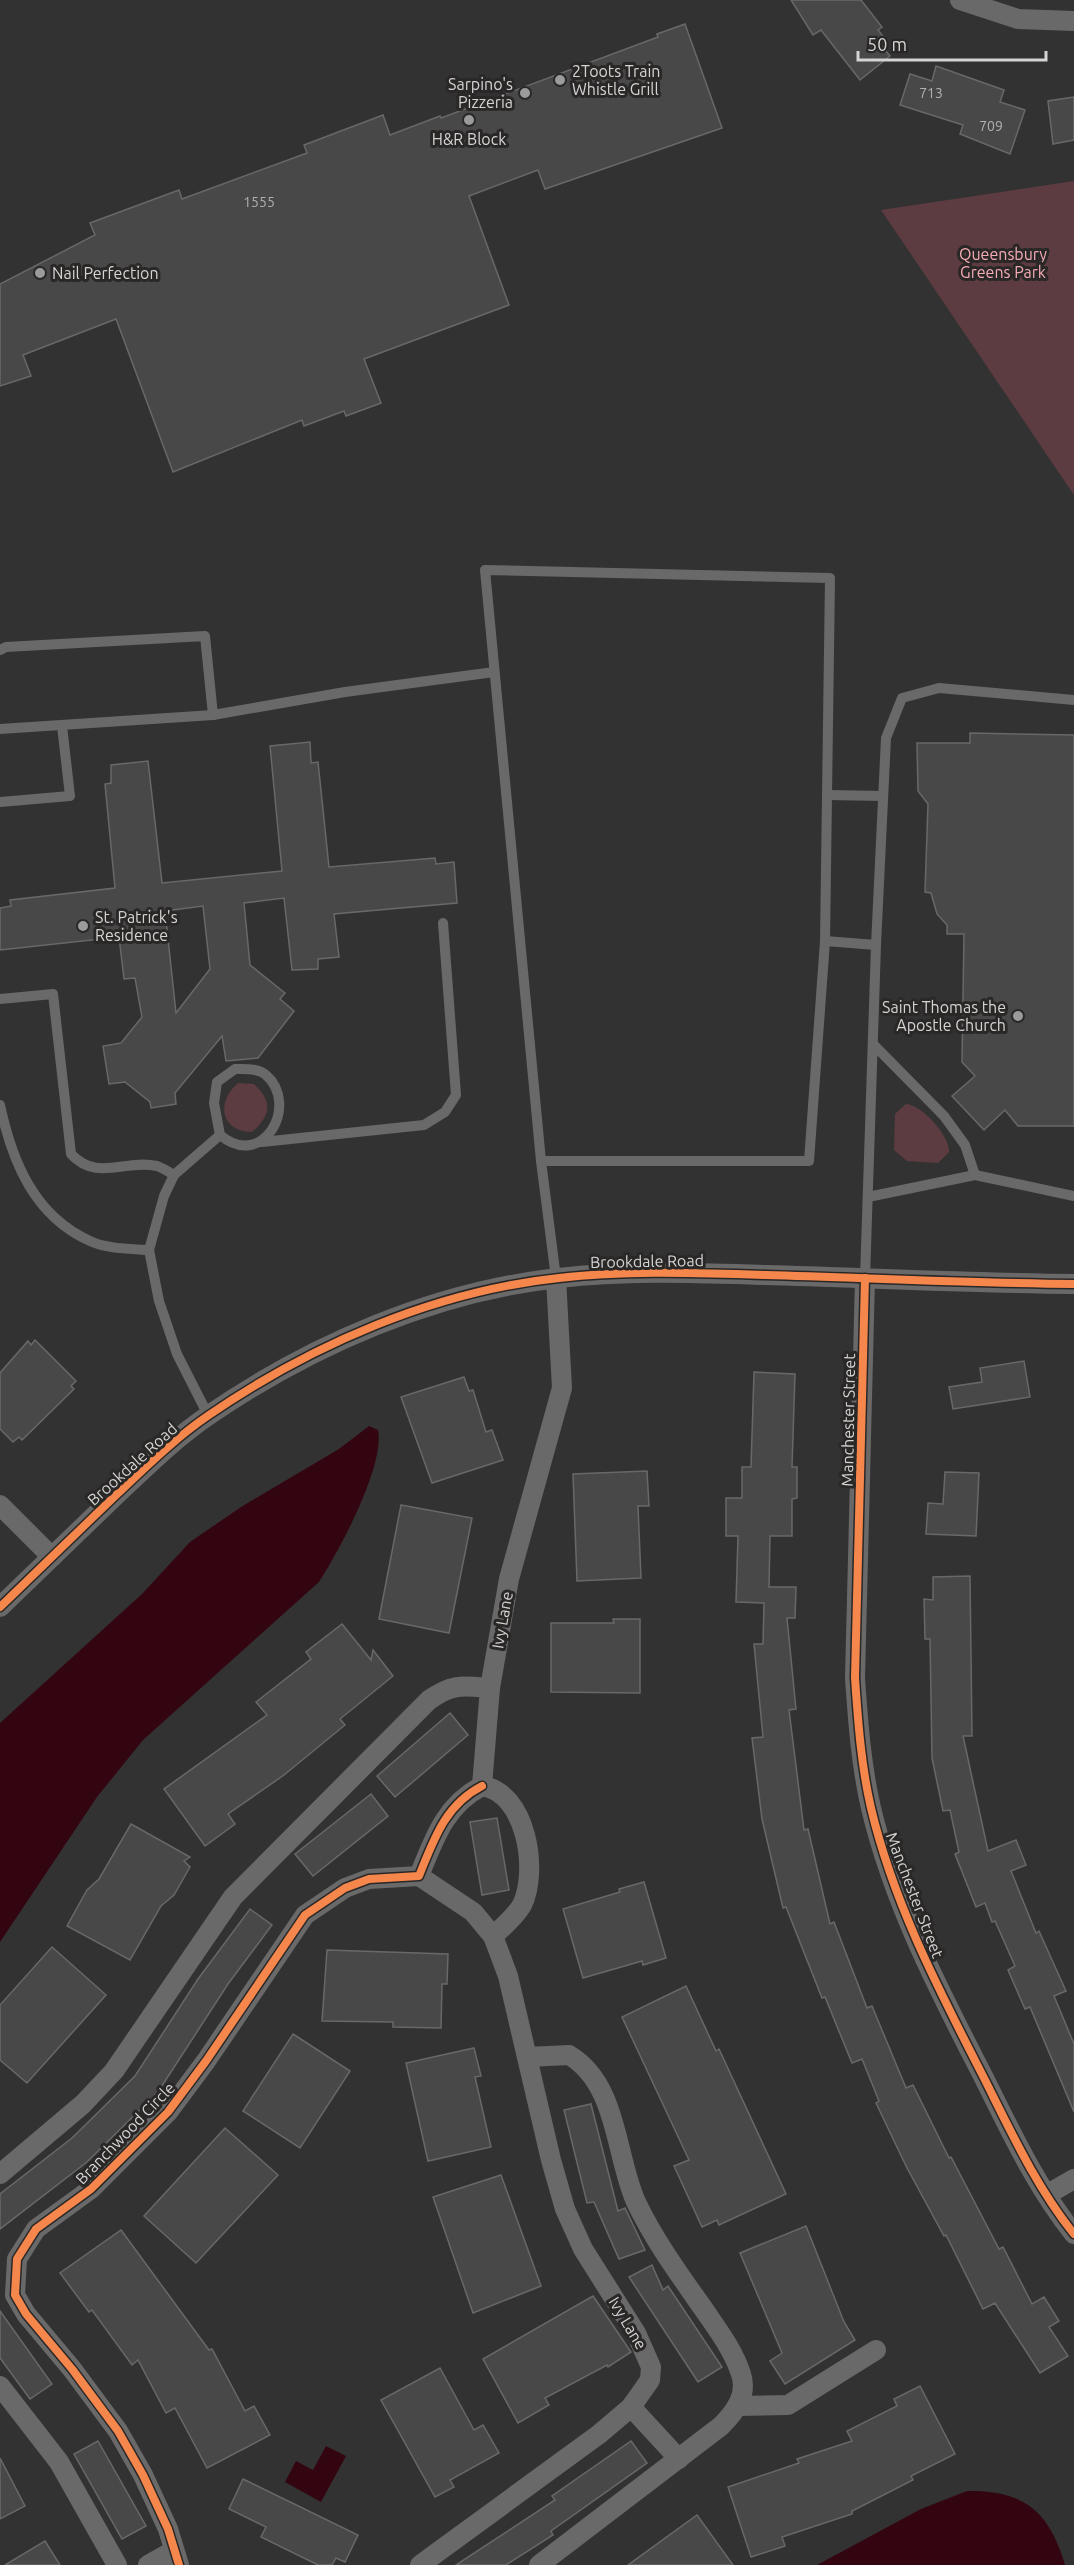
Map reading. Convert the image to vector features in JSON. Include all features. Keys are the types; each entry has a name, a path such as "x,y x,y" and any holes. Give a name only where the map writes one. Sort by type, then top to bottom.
{"street":[{"path":"960,0 1018,19 1074,21"},
{"name":"Brookdale Road","path":"0,1607 156,1457 208,1415 279,1371 340,1341 391,1320 483,1292 556,1278 603,1274 709,1274 1074,1284"},
{"name":"Ivy Lane","path":"482,1786 490,1688 509,1579 562,1388 556,1278"},
{"name":"Manchester Street","path":"865,1278 855,1678 859,1738 869,1797 887,1867 910,1929 1016,2140 1074,2234"},
{"path":"0,1504 51,1557"},
{"path":"0,2174 77,2110 114,2071 233,1897 429,1700 445,1689 458,1685 490,1688"},
{"path":"419,1876 444,1818 465,1794 482,1786 493,1787 508,1802 526,1838 530,1869 522,1905 494,1936"},
{"name":"Ivy Lane","path":"419,1876 473,1912 494,1936 508,1976 551,2160 565,2209 583,2249 636,2333 651,2367 650,2380 631,2407 598,2435 420,2565"},
{"name":"Branchwood Circle","path":"148,2565 176,2558 168,2529 143,2475 118,2431 78,2377 26,2314 15,2295 17,2259 36,2229 91,2189 168,2112 201,2069 305,1915 345,1888 369,1879 419,1876"},
{"path":"527,2057 569,2055 589,2070 611,2116 627,2181 637,2203 657,2240 734,2357 742,2375 743,2388 738,2406 721,2426 539,2565"},
{"path":"1048,2194 1074,2179"},
{"path":"738,2406 788,2405 876,2350"},
{"path":"0,2386 59,2462 117,2565"},
{"path":"631,2407 679,2459"}],"lane":[{"path":"541,1161 809,1161 825,941 830,578 485,570 541,1161 556,1278"},
{"path":"0,650 6,647 205,636 213,715"},
{"path":"0,729 213,715 345,692 495,672"},
{"path":"865,1278 876,945 886,738 902,698 939,688 1074,700"},
{"path":"0,802 70,796 62,726"},
{"path":"828,795 883,796"},
{"path":"262,1142 274,1130 279,1113 276,1091 266,1074 250,1069 235,1069 217,1082 214,1103 220,1135 229,1143 242,1146 424,1125 445,1112 456,1095 443,923"},
{"path":"825,941 876,945"},
{"path":"0,999 53,994 71,1154 80,1164 94,1169 137,1165 159,1166 174,1175"},
{"path":"873,1044 944,1116 965,1145 975,1175"},
{"path":"0,1105 12,1150 27,1185 44,1207 63,1225 92,1242 149,1250"},
{"path":"208,1415 174,1343 159,1301 149,1250 164,1196 174,1175 220,1135"},
{"path":"868,1197 975,1175 1074,1196"}],"green space":[{"name":"Queensbury Greens Park","path":"1074,181 1074,495 881,210"},
{"path":"238,1083 254,1084 267,1103 263,1120 252,1132 233,1127 225,1114 226,1099"},
{"path":"906,1104 927,1115 945,1138 949,1152 938,1163 907,1161 894,1150 895,1114"}],"shaded area":[{"path":"369,1426 378,1430 375,1465 359,1508 319,1582 143,1740 97,1797 0,1942 0,1723 142,1594 190,1542 241,1507 339,1449"},
{"path":"326,2446 346,2456 321,2502 285,2482 296,2461 313,2470"},
{"path":"967,2491 1004,2495 1031,2507 1051,2531 1065,2565 817,2565 921,2509"}],"building":[{"path":"791,0 861,0 882,27 878,30 885,39 880,44 890,56 860,80 821,30 813,35"},
{"path":"685,24 722,128 545,189 538,170 469,196 509,305 364,359 381,403 346,416 344,411 304,426 302,420 173,472 116,319 23,355 31,376 0,386 0,284 95,235 90,223 179,190 182,199 307,153 304,145 383,115 390,135 440,116 441,118 658,37 657,34"},
{"path":"936,66 1004,90 1000,102 1025,110 1010,154 960,134 963,125 900,105 910,74 932,81"},
{"path":"1074,97 1074,140 1053,144 1048,101"},
{"path":"970,733 1074,735 1074,1126 1018,1126 1005,1110 984,1130 952,1096 975,1076 962,1062 964,934 947,934 947,925 937,914 931,893 925,892 928,804 918,791 917,743 970,743"},
{"name":"St. Patrick's Residence","path":"310,742 311,763 318,762 329,867 435,858 436,864 454,862 457,903 334,914 339,957 318,959 318,969 292,970 284,898 244,903 250,965 285,993 280,999 294,1011 258,1058 226,1061 222,1036 175,1093 176,1104 151,1108 150,1102 125,1082 109,1084 103,1046 121,1043 142,1017 135,978 124,979 119,937 0,950 0,908 11,906 10,900 115,888 105,784 111,783 111,765 148,761 162,883 282,871 270,746","holes":["203,906 210,969 176,1013 165,911"]},
{"path":"35,1340 76,1381 71,1386 74,1389 22,1440 19,1437 13,1442 0,1429 0,1373 28,1341 31,1345"},
{"path":"1024,1361 1030,1397 953,1409 949,1387 982,1382 980,1368"},
{"path":"754,1372 795,1374 792,1467 797,1467 797,1498 792,1499 792,1536 770,1536 769,1587 796,1587 795,1618 787,1618 796,1709 789,1710 804,1830 808,1829 830,1924 834,1922 867,2008 872,2006 906,2088 913,2085 949,2158 951,2157 999,2249 1003,2247 1032,2304 1044,2297 1059,2321 1049,2327 1068,2356 1040,2373 995,2303 983,2309 946,2235 944,2236 906,2166 876,2103 879,2101 862,2059 852,2063 825,1997 822,1998 786,1907 783,1908 762,1819 752,1738 763,1737 754,1644 763,1644 764,1603 736,1602 738,1536 726,1536 726,1498 742,1498 742,1467 751,1467"},
{"path":"464,1377 469,1391 473,1390 486,1432 492,1430 503,1460 432,1483 401,1397"},
{"path":"647,1471 649,1506 638,1506 641,1578 577,1581 573,1474"},
{"path":"945,1472 979,1473 976,1536 926,1534 928,1503 943,1504"},
{"path":"401,1505 472,1518 449,1633 379,1619"},
{"path":"970,1576 972,1736 963,1736 988,1851 1016,1840 1026,1865 1011,1871 1036,1933 1039,1931 1066,1991 1054,1996 1074,2044 1074,2112 1030,2007 1025,2009 1008,1970 1015,1966 995,1921 992,1922 985,1903 976,1907 955,1854 959,1852 950,1810 943,1811 932,1758 930,1639 925,1639 924,1599 933,1600 933,1577"},
{"path":"613,1619 640,1619 640,1693 551,1692 551,1623 614,1623"},
{"path":"342,1624 371,1660 373,1650 393,1676 340,1719 345,1725 284,1775 228,1814 235,1824 205,1846 164,1789 267,1715 256,1702 311,1659 306,1652"},
{"path":"450,1713 468,1735 395,1797 377,1776"},
{"path":"371,1794 388,1816 313,1876 295,1854"},
{"path":"497,1818 509,1890 482,1895 470,1822"},
{"path":"131,1824 190,1857 184,1861 190,1867 174,1895 161,1906 130,1960 67,1926 87,1890 99,1879"},
{"path":"644,1882 666,1958 643,1965 642,1961 583,1978 563,1909 620,1892 619,1889"},
{"path":"250,1909 272,1925 228,1984 158,2092 87,2162 0,2229 0,2194 72,2138 135,2076 198,1979"},
{"path":"52,1947 106,1995 27,2083 0,2060 0,2005"},
{"path":"327,1950 448,1954 447,1984 442,1984 441,2028 393,2027 393,2022 322,2021"},
{"path":"686,1986 716,2051 719,2049 786,2194 719,2225 717,2220 702,2227 674,2166 689,2160 622,2017"},
{"path":"293,2034 350,2071 300,2148 243,2111"},
{"path":"474,2048 481,2076 475,2077 491,2147 428,2161 406,2063"},
{"path":"591,2104 618,2211 625,2208 645,2250 619,2259 594,2202 587,2203 564,2110"},
{"path":"225,2128 278,2175 196,2263 144,2216"},
{"path":"501,2175 541,2286 473,2313 433,2197"},
{"path":"806,2226 844,2322 855,2340 785,2384 770,2361 782,2353 740,2253"},
{"path":"121,2230 209,2350 212,2349 245,2411 254,2406 270,2435 207,2468 175,2408 166,2413 138,2360 132,2365 92,2310 89,2312 60,2273"},
{"path":"652,2265 663,2290 668,2286 722,2367 698,2382 629,2277"},
{"path":"593,2296 631,2352 608,2367 607,2365 545,2398 549,2405 518,2423 483,2359"},
{"path":"0,2311 52,2384 30,2399 0,2358"},
{"path":"440,2368 474,2430 483,2425 499,2453 450,2480 454,2487 435,2497 381,2400"},
{"path":"920,2386 955,2454 911,2476 913,2480 852,2511 852,2514 782,2537 785,2546 751,2557 728,2487 799,2463 797,2459 852,2441 847,2431 897,2406 894,2399"},
{"path":"98,2441 146,2526 122,2539 74,2454"},
{"path":"631,2441 647,2463 551,2531 553,2535 506,2565 456,2565 555,2500 552,2496"},
{"path":"0,2458 25,2506 0,2519"},
{"path":"243,2479 358,2535 345,2562 336,2558 332,2565 318,2565 261,2537 266,2527 229,2509"},
{"path":"697,2515 733,2565 628,2565"},
{"path":"45,2541 60,2565 5,2565"}],"cycle path":[{"path":"0,1607 149,1464 184,1433 209,1415 289,1366 332,1344 376,1325 466,1295 513,1285 585,1275 662,1273 1074,1284"},
{"path":"865,1278 855,1678 862,1759 871,1808 892,1879 935,1981 1025,2159 1048,2198 1074,2234"},
{"path":"179,2565 168,2529 143,2475 118,2431 72,2369 26,2314 15,2295 17,2259 36,2229 91,2189 168,2112 206,2061 305,1915 345,1888 369,1879 419,1876 442,1824 459,1803 482,1786"}],"place":[{"name":"2Toots Train Whistle Grill","path":"560,80"},
{"name":"Sarpino's Pizzeria","path":"525,93"},
{"name":"H&R Block","path":"469,120"},
{"name":"Nail Perfection","path":"40,273"},
{"name":"St. Patrick's Residence","path":"83,926"},
{"name":"Saint Thomas the Apostle Church","path":"1018,1016"}]}
